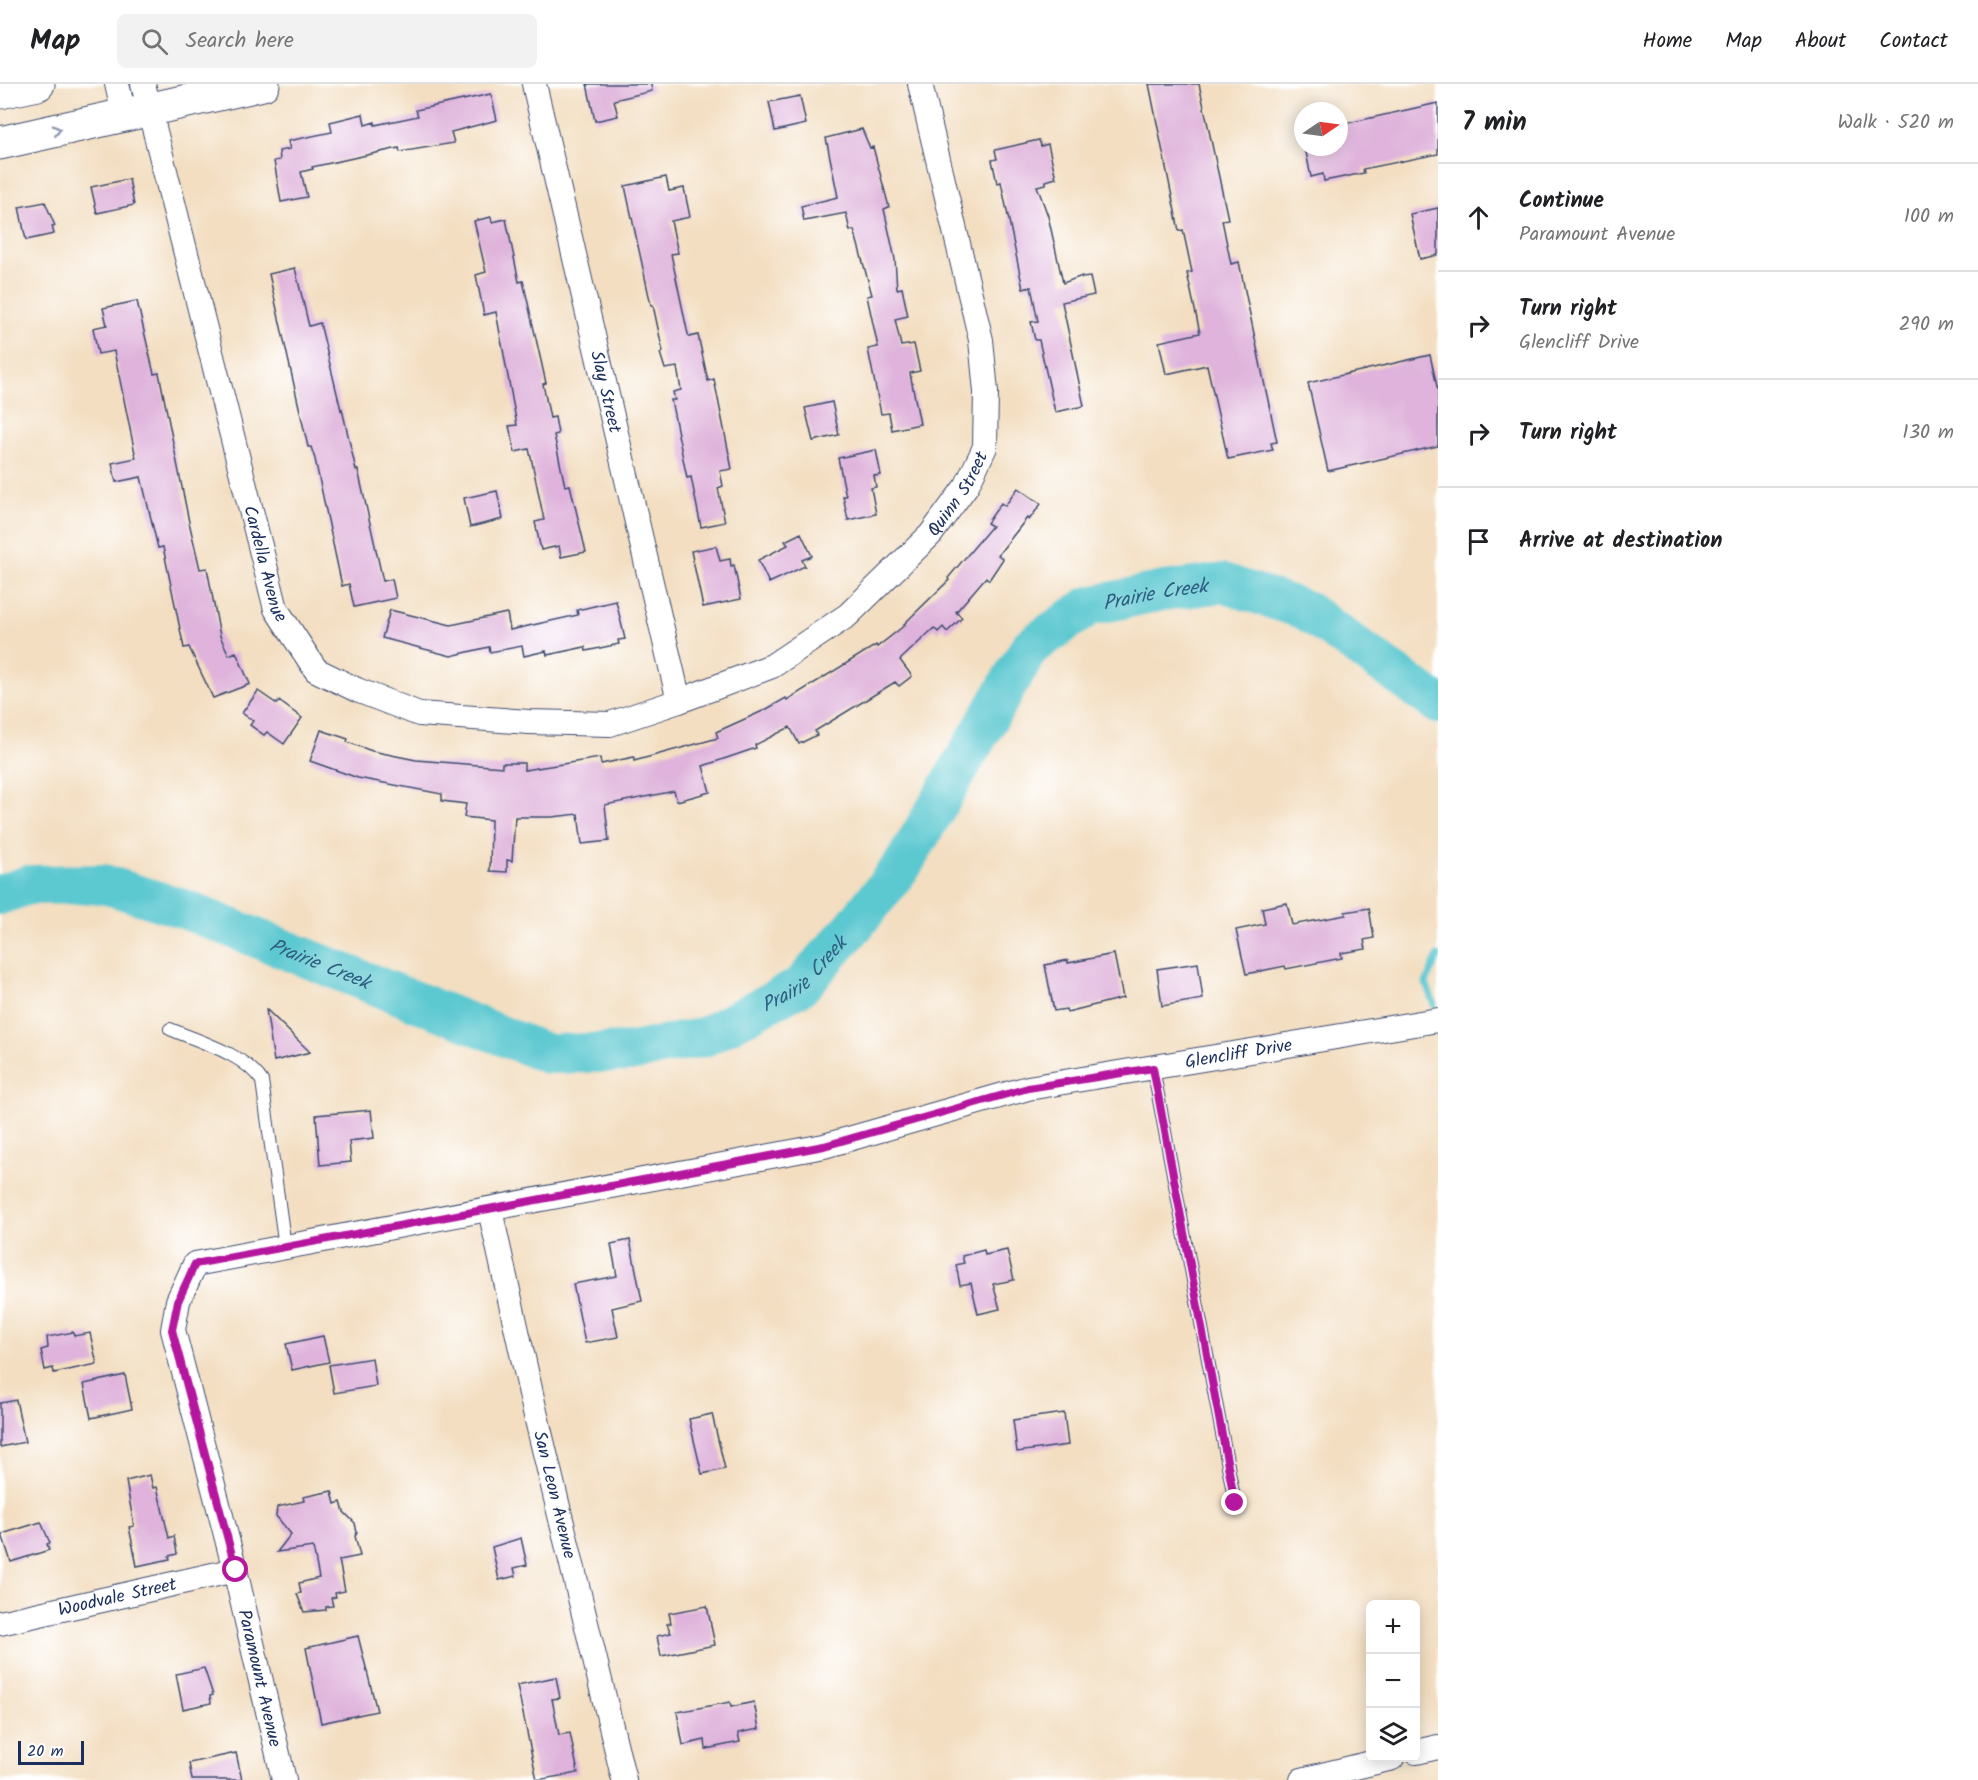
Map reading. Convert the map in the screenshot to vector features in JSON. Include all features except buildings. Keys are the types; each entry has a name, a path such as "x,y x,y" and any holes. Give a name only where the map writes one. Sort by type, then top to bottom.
{"main road":[{"path":"0,92 38,84"},
{"path":"0,143 139,103 263,84"}],"street":[{"name":"Cardella Avenue","path":"117,84 139,103 276,609 316,670 357,690 418,714 529,723 610,724 679,701"},
{"name":"Slay Street","path":"534,84 679,701"},
{"name":"Quinn Street","path":"679,701 772,666 848,615 931,534 967,485 985,447 986,393 981,340 920,84"},
{"name":"Glencliff Drive","path":"195,1264 824,1146 1028,1088 1438,1020"},
{"name":"San Leon Avenue","path":"490,1210 536,1416 624,1780"},
{"name":"Paramount Avenue","path":"195,1264 178,1301 172,1330 236,1570 284,1780"},
{"name":"Woodvale Street","path":"0,1623 236,1570"},
{"path":"1420,1751 1438,1747"},
{"path":"1302,1780 1373,1762"}],"lane":[{"path":"170,1029 229,1055 256,1073 262,1081 285,1247"},
{"path":"1153,1068 1235,1503"}],"waterway":[{"name":"Prairie Creek","path":"0,895 28,885 104,884 181,908 548,1054 631,1052 704,1037 801,986 855,925 904,863 1030,647 1089,606 1163,591 1223,583 1305,610 1438,704"},
{"path":"1434,1005 1426,983 1438,956"}],"route":[{"path":"236,1570 172,1330 178,1301 195,1264 824,1146 1028,1088 1153,1068 1235,1503"}]}
